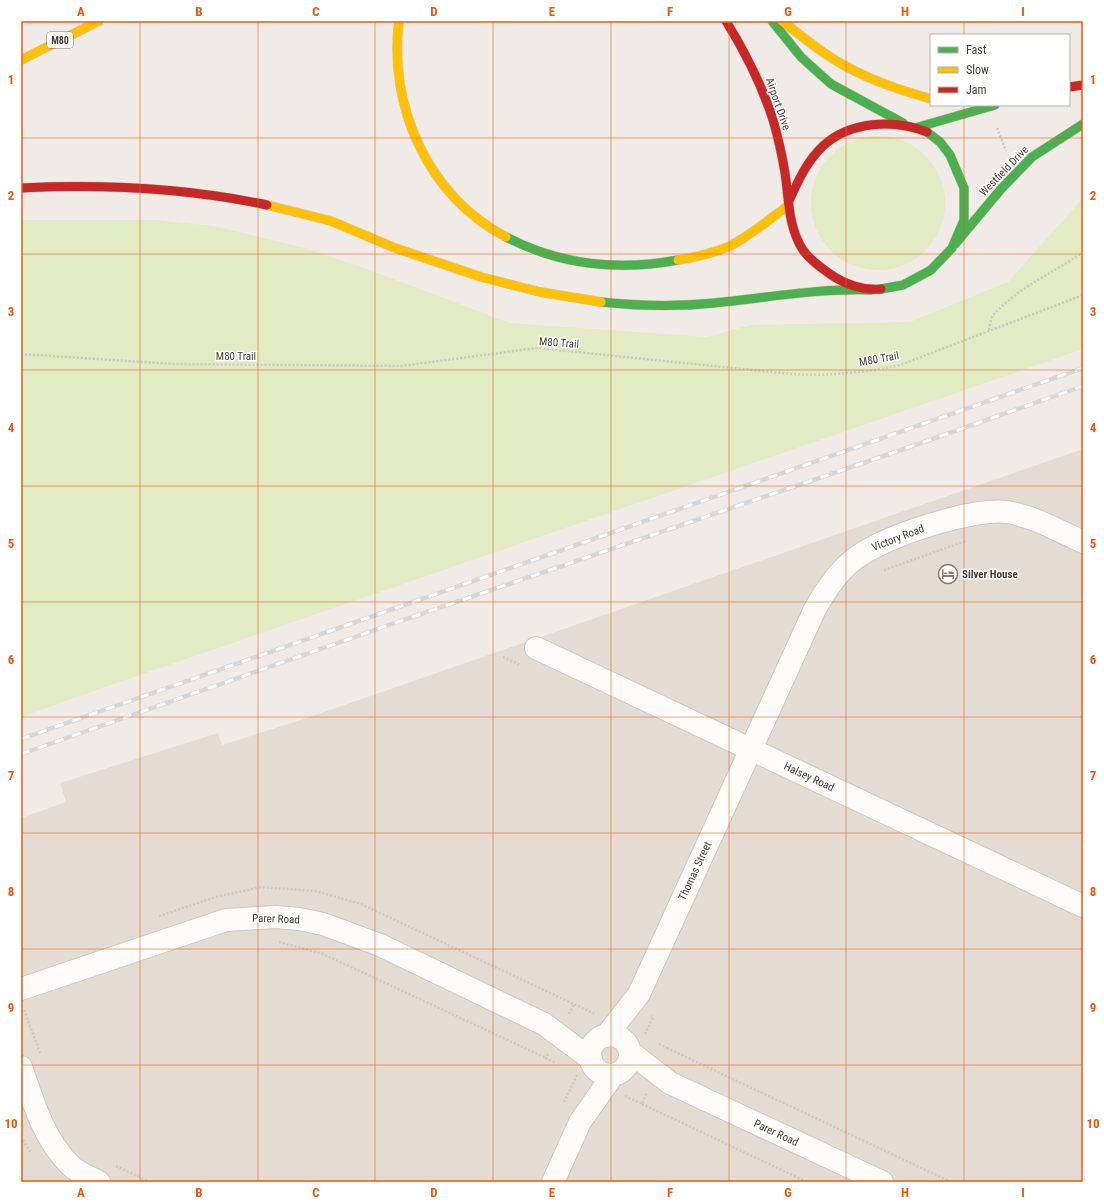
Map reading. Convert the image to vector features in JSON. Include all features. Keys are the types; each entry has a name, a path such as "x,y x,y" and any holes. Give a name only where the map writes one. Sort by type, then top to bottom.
{"main road":[{"name":"M80","path":"21,60 99,21"},
{"path":"399,21 397,43 399,78 407,115 420,147 448,190 475,217 517,244 558,259 579,264 618,266 647,265 698,256 729,246 755,230 789,203 803,172 816,155 829,141 850,129 862,126 887,124 912,127 992,106"},
{"name":"Airport Drive","path":"726,21 751,66 773,119 785,171 793,230 809,258 821,270 842,284 871,290"},
{"path":"21,188 117,186 186,190 264,203 334,222 403,251 521,288 559,296 602,302 645,306 678,305 715,303 807,292 852,289 871,290 899,287 927,274 943,262 953,247 962,224 965,196 958,168 941,143 927,132 912,127 831,84 801,57 772,21"},
{"path":"782,21 843,65 902,91 930,99"},
{"path":"1070,87 1083,85"},
{"path":"962,106 977,109"},
{"name":"Westfield Drive","path":"953,247 1015,174 1032,157 1083,124"}],"street":[{"name":"Victory Road","path":"751,749 824,592 842,570 866,550 890,539 952,518 975,512 992,511 1007,512 1033,519 1083,542"},
{"name":"Halsey Road","path":"536,648 1083,906"},
{"name":"Thomas Street","path":"629,1049 639,994 751,749"},
{"name":"Parer Road","path":"21,989 226,920 276,917 305,920 351,933 544,1024 604,1068 670,1083 882,1182"},
{"name":"Thomas Street","path":"603,1037 639,994"},
{"name":"Parer Road","path":"544,1024 603,1037"},
{"path":"603,1037 618,1037 629,1049 628,1064 604,1068 592,1047 603,1037"},
{"name":"Parer Road","path":"629,1049 670,1083"},
{"path":"21,1067 38,1114 48,1136 70,1165 99,1182"},
{"path":"553,1182 604,1068"}],"path":[{"path":"992,106 1015,174"},
{"path":"989,330 991,319 995,313 1019,293 1083,252"},
{"name":"M80 Trail","path":"21,354 174,364 401,366 537,348 792,374 828,376 883,369 900,365 1083,295"},
{"path":"877,572 971,539"},
{"path":"272,941 323,954 546,1058"},
{"path":"32,1007 23,1010 40,1054"},
{"path":"667,1048 951,1182"},
{"path":"642,1104 807,1182"},
{"path":"110,1163 150,1182"}],"shaded area":[{"path":"1083,449 1083,1182 21,1182 21,818 66,802 60,783 218,733 222,745 304,719"}],"green space":[{"path":"878,136 904,141 920,151 930,161 940,177 945,203 940,229 930,245 920,255 904,265 878,270 852,265 836,255 826,245 816,229 811,203 816,177 826,161 836,151 852,141"},
{"path":"1083,198 1083,349 21,717 21,220 154,220 213,226 305,248 367,269 509,323 707,337 751,325 910,322 1008,282"}],"railway":[{"path":"21,739 1083,368"},
{"path":"21,754 386,626 904,449 1083,386"}],"traffic: fast":[{"path":"772,21 801,57 831,84 903,123"},
{"path":"915,128 992,106"},
{"path":"955,244 1001,189 1032,157 1083,124"},
{"path":"881,289 903,285 931,270 952,248 964,220 964,188 950,155 940,142 927,132"},
{"path":"506,237 547,254 590,263 634,265 678,260"},
{"path":"601,302 643,305 686,305 831,290 871,290"}],"traffic: slow":[{"path":"21,60 99,21"},
{"path":"399,21 397,53 400,85 407,116 419,146 435,173 455,198 479,219 506,237"},
{"path":"782,21 825,54 862,75 901,90 930,99"},
{"path":"267,205 331,221 395,248 481,277 540,292 601,302"},
{"path":"678,260 718,251 730,246 753,232 789,205"}],"traffic: jam":[{"path":"726,21 740,45 764,94 773,120 784,166 794,232 803,250 819,266 841,281 861,288 881,289"},
{"path":"1070,87 1083,85"},
{"path":"789,201 803,172 812,158 823,146 846,131 859,127 887,124 901,125 927,132"},
{"path":"21,188 114,187 175,191 237,199 267,205"}],"place":[{"name":"Silver House","path":"948,574"}]}
